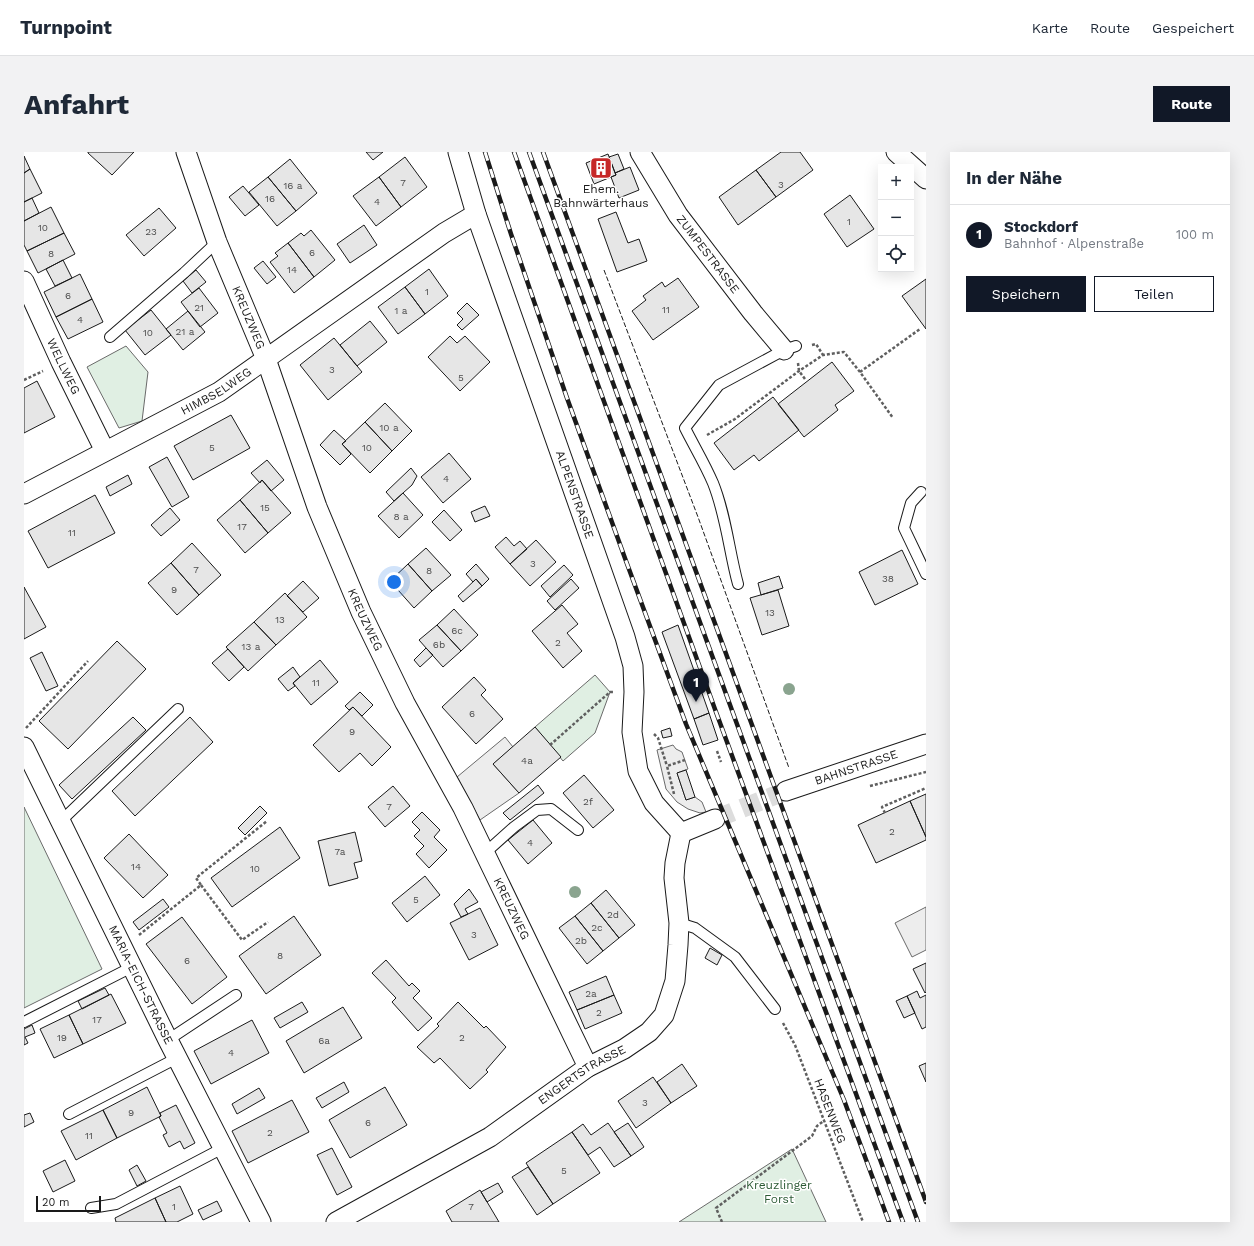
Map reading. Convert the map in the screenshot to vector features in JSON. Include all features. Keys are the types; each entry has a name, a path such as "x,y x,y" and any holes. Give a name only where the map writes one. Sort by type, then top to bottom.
{"street":[{"name":"KREUZWEG","path":"186,152 217,242 266,359 317,508 361,612 405,703 463,808 588,1067"},
{"name":"ALPENSTRASSE","path":"458,152 476,214 625,637 633,666 634,692 632,732 638,771 654,803 681,833"},
{"name":"ZUMPESTRASSE","path":"640,152 678,215 748,307 790,348"},
{"path":"896,152 926,179"},
{"name":"HIMBSELWEG","path":"24,494 219,392 444,233 476,214"},
{"name":"WELLWEG","path":"24,280 61,362 105,452"},
{"name":"BAHNSTRASSE","path":"786,791 926,744"},
{"name":"MARIA-EICH-STRASSE","path":"24,747 168,1040 261,1222"},
{"path":"681,833 715,819"},
{"name":"ENGERTSTRASSE","path":"336,1222 490,1137 588,1067 624,1049 649,1032 664,1015 674,981 679,923 674,878 675,863 681,833"}],"lane":[{"path":"110,337 184,273 217,242"},
{"path":"738,584 731,559 724,520 713,483 685,428 719,385 790,348"},
{"path":"921,492 911,503 904,528 926,574"},
{"path":"61,821 178,709"},
{"path":"485,853 514,827 537,810 551,809 578,830"},
{"path":"679,923 695,928 735,957 775,1009"},
{"path":"24,1022 132,967"},
{"path":"168,1040 236,996"},
{"path":"69,1114 177,1058"},
{"path":"91,1208 116,1204 223,1148"}],"path":[{"path":"860,372 920,329"},
{"path":"816,344 823,355"},
{"path":"693,444 735,419 823,355 844,352 893,418"},
{"path":"799,371 805,379"},
{"path":"24,380 34,376"},
{"path":"24,730 88,661"},
{"path":"550,745 610,692"},
{"path":"658,738 674,794 659,809"},
{"path":"717,750 721,762"},
{"path":"667,766 685,760"},
{"path":"876,785 926,772"},
{"path":"885,813 882,807 926,788"},
{"path":"267,821 196,878 242,940 268,922"},
{"path":"123,948 201,885"},
{"name":"HASENWEG","path":"775,1009 795,1045 863,1222"},
{"path":"722,1222 716,1208 812,1136 817,1126 825,1120"}],"green space":[{"path":"126,346 148,372 142,421 119,428 87,367"},
{"path":"595,675 610,692 595,733 563,761 535,727"},
{"path":"24,807 102,969 24,1008"},
{"name":"Kreuzlinger Forst","path":"792,1149 826,1222 679,1222"}],"shaded area":[{"path":"505,737 513,747 493,764 519,793 480,820 457,777"},
{"path":"673,745 676,749 682,752 688,769 677,773 686,800 695,797 702,802 706,812 700,813 688,809 677,802 666,789 657,750"},
{"path":"926,907 926,950 912,957 895,923"}],"building":[{"path":"88,152 134,152 112,175"},
{"path":"366,152 383,152 373,160"},
{"path":"781,152 800,152 813,170 776,197 756,170"},
{"name":"Ehem. Bahnwärterhaus","path":"608,154 616,175 594,184 586,163"},
{"path":"618,154 624,169 615,173 609,157"},
{"path":"24,156 30,169 24,173"},
{"path":"405,157 427,187 401,207 379,177"},
{"path":"290,159 317,193 296,211 268,177"},
{"path":"630,167 639,190 619,198 611,177 616,175 615,173"},
{"path":"30,169 42,193 24,202 24,173"},
{"path":"756,170 776,197 738,225 719,197"},
{"path":"268,177 296,211 277,226 249,192"},
{"path":"379,177 401,207 376,226 353,196"},
{"path":"243,186 259,205 245,216 229,197"},
{"path":"850,195 874,229 847,247 824,214"},
{"path":"32,198 39,213 24,221 24,202"},
{"path":"51,207 64,233 27,251 24,245 24,221"},
{"path":"159,208 176,228 144,256 126,235"},
{"path":"616,212 628,243 639,239 647,261 617,272 598,219"},
{"path":"364,225 377,245 350,263 337,244"},
{"path":"311,230 335,260 314,277 288,243 301,233 304,236"},
{"path":"64,233 75,254 38,273 27,251"},
{"path":"288,243 314,277 294,293 270,262 278,256 275,253"},
{"path":"63,260 72,278 55,286 46,269"},
{"path":"263,261 276,277 267,284 254,268"},
{"path":"429,269 448,296 425,314 405,287"},
{"path":"196,270 206,282 192,293 183,281"},
{"path":"80,274 92,299 56,317 44,292"},
{"path":"678,278 699,307 653,340 632,311 646,300 643,296 662,282 665,287"},
{"path":"926,279 926,329 902,296"},
{"path":"405,287 425,314 398,334 378,307"},
{"path":"199,288 218,313 200,327 181,302"},
{"path":"92,299 103,322 68,339 56,317"},
{"path":"467,303 479,315 462,330 457,325 463,319 457,313"},
{"path":"151,310 171,335 145,355 125,330"},
{"path":"188,311 205,332 183,350 166,329"},
{"path":"370,321 387,342 357,366 340,345"},
{"path":"450,336 457,343 465,336 490,362 460,391 428,357"},
{"path":"334,338 362,372 328,400 300,365"},
{"path":"832,362 854,391 835,405 838,410 804,437 778,404"},
{"path":"37,381 55,417 24,433 24,388"},
{"path":"773,397 799,430 759,461 754,455 734,470 714,443"},
{"path":"385,403 412,431 392,451 365,422"},
{"path":"231,415 250,448 193,480 174,446"},
{"path":"365,422 392,451 370,473 342,444"},
{"path":"334,430 346,441 342,444 351,454 340,465 320,445"},
{"path":"449,453 471,479 443,503 421,477"},
{"path":"167,457 189,497 172,507 149,467"},
{"path":"267,460 284,480 271,491 262,480 260,483 251,473"},
{"path":"411,468 417,476 412,485 394,501 386,492"},
{"path":"128,475 132,484 110,496 106,487"},
{"path":"262,480 291,513 268,533 240,500"},
{"path":"403,493 423,515 399,538 378,516"},
{"path":"95,495 115,533 48,568 28,531"},
{"path":"240,500 268,533 245,553 217,520"},
{"path":"485,506 490,516 475,522 471,512"},
{"path":"170,508 180,520 161,536 151,525"},
{"path":"444,510 462,530 450,541 432,522"},
{"path":"506,537 514,546 520,541 527,549 510,564 495,547"},
{"path":"536,540 556,562 530,586 510,564"},
{"path":"192,543 221,575 199,595 171,563"},
{"path":"426,548 451,575 432,591 408,564"},
{"path":"902,550 918,584 875,605 859,572"},
{"path":"171,563 199,595 177,615 148,583"},
{"path":"408,564 432,591 414,608 390,581"},
{"path":"476,564 489,579 482,586 476,579 473,582 466,574"},
{"path":"564,565 573,575 550,597 541,586"},
{"path":"779,576 783,588 761,595 758,583"},
{"path":"476,579 482,586 463,602 458,596"},
{"path":"571,579 579,588 555,610 547,601"},
{"path":"303,581 319,598 303,612 287,596"},
{"path":"24,587 46,627 24,639"},
{"path":"778,590 789,626 762,635 750,598"},
{"path":"285,593 307,617 276,645 254,622"},
{"path":"562,605 578,624 567,633 582,651 563,668 532,631"},
{"path":"454,609 478,635 461,651 437,625"},
{"path":"254,622 276,645 248,671 226,647"},
{"path":"437,625 461,651 443,667 419,640"},
{"path":"678,625 709,713 694,719 662,632"},
{"path":"117,641 146,669 68,749 39,721"},
{"path":"426,648 433,655 420,667 414,660"},
{"path":"228,649 244,667 229,681 212,663"},
{"path":"42,652 58,686 46,691 30,658"},
{"path":"320,660 338,682 311,705 293,683"},
{"path":"293,667 300,677 293,683 295,686 288,691 278,679"},
{"path":"474,677 486,690 481,695 503,719 476,744 442,707"},
{"path":"360,692 373,705 362,716 353,707 349,710 345,706"},
{"path":"353,707 391,747 372,766 360,753 339,772 313,745"},
{"path":"709,713 718,740 703,745 694,719"},
{"path":"133,717 146,730 72,799 59,785"},
{"path":"190,717 213,742 135,816 112,791"},
{"path":"535,727 561,757 519,793 493,764"},
{"path":"670,728 672,736 663,738 661,731"},
{"path":"686,770 695,797 686,800 677,773"},
{"path":"584,775 614,810 593,828 563,793"},
{"path":"538,785 544,793 510,820 503,813"},
{"path":"393,786 410,806 385,827 368,807"},
{"path":"926,794 926,837 910,801"},
{"path":"910,801 926,840 876,863 858,825"},
{"path":"260,806 267,813 245,835 238,828"},
{"path":"422,812 440,830 434,837 447,850 429,868 416,854 424,846 414,836 420,830 412,822"},
{"path":"533,820 552,843 528,864 508,840"},
{"path":"280,827 300,858 232,907 211,878"},
{"path":"355,832 362,861 354,863 358,878 329,886 318,841"},
{"path":"129,834 168,875 143,898 104,858"},
{"path":"425,876 440,895 407,922 392,903"},
{"path":"469,889 478,902 465,909 468,914 461,917 454,904"},
{"path":"606,890 635,925 619,938 591,903"},
{"path":"163,899 169,907 139,930 133,922"},
{"path":"591,903 619,938 603,951 575,916"},
{"path":"480,908 498,945 469,960 450,923"},
{"path":"294,916 321,955 266,994 239,956"},
{"path":"575,916 603,951 587,964 559,928"},
{"path":"182,917 227,977 192,1004 146,944"},
{"path":"710,948 722,955 717,965 705,958"},
{"path":"386,960 409,986 412,983 420,991 413,998 432,1018 418,1031 392,1002 396,998 372,973"},
{"path":"926,963 926,992 925,993 913,969"},
{"path":"606,976 614,995 577,1010 569,992"},
{"path":"105,988 109,995 82,1009 78,1001"},
{"path":"917,991 920,998 926,995 926,1027 922,1029 907,996"},
{"path":"111,994 126,1023 83,1044 69,1015"},
{"path":"614,995 622,1013 585,1029 577,1010"},
{"path":"907,996 915,1013 904,1018 896,1001"},
{"path":"302,1002 308,1012 280,1028 274,1018"},
{"path":"458,1002 484,1028 486,1026 506,1047 486,1070 488,1072 470,1089 440,1058 434,1063 417,1047 439,1026 437,1024"},
{"path":"343,1007 362,1038 304,1073 286,1041"},
{"path":"69,1015 83,1044 54,1058 40,1029"},
{"path":"252,1020 269,1053 211,1084 194,1051"},
{"path":"32,1025 35,1033 25,1037 28,1043 24,1045 24,1029"},
{"path":"926,1063 926,1082 919,1066"},
{"path":"682,1064 697,1086 671,1103 657,1082"},
{"path":"653,1077 671,1103 636,1128 618,1101"},
{"path":"344,1082 349,1092 322,1108 316,1098"},
{"path":"147,1087 161,1116 117,1138 103,1110"},
{"path":"385,1087 407,1125 350,1158 329,1120"},
{"path":"259,1088 265,1098 237,1114 232,1104"},
{"path":"292,1100 309,1132 248,1163 232,1131"},
{"path":"176,1105 195,1143 184,1149 180,1141 169,1147 163,1135 167,1133 159,1117 161,1116 160,1113"},
{"path":"103,1110 117,1138 76,1160 61,1131"},
{"path":"30,1113 34,1122 24,1127 24,1115"},
{"path":"608,1123 631,1156 614,1167 600,1147 588,1155 572,1132 583,1124 591,1135"},
{"path":"628,1123 644,1147 631,1156 614,1132"},
{"path":"572,1132 600,1173 553,1204 526,1163"},
{"path":"332,1148 352,1187 337,1195 317,1155"},
{"path":"65,1160 75,1181 53,1192 43,1171"},
{"path":"137,1165 146,1181 137,1186 129,1170"},
{"path":"528,1167 553,1204 537,1215 512,1177"},
{"path":"498,1183 503,1192 487,1202 481,1192"},
{"path":"180,1186 193,1214 177,1222 166,1222 155,1198"},
{"path":"480,1190 499,1222 452,1222 446,1211"},
{"path":"155,1198 166,1222 116,1222 115,1218"},
{"path":"217,1201 222,1211 203,1220 198,1210"}],"tunnel":[{"path":"715,819 786,791"}],"railway":[{"path":"485,152 511,234 567,398 686,724 844,1100 889,1222"},
{"path":"514,152 716,712 903,1222"},
{"path":"529,152 918,1222"},
{"path":"543,152 926,1202"}],"fence":[{"path":"604,270 698,517 789,768"}],"place":[{"name":"Ehem. Bahnwärterhaus","path":"601,168"},
{"name":"Stockdorf","path":"696,702"}]}
